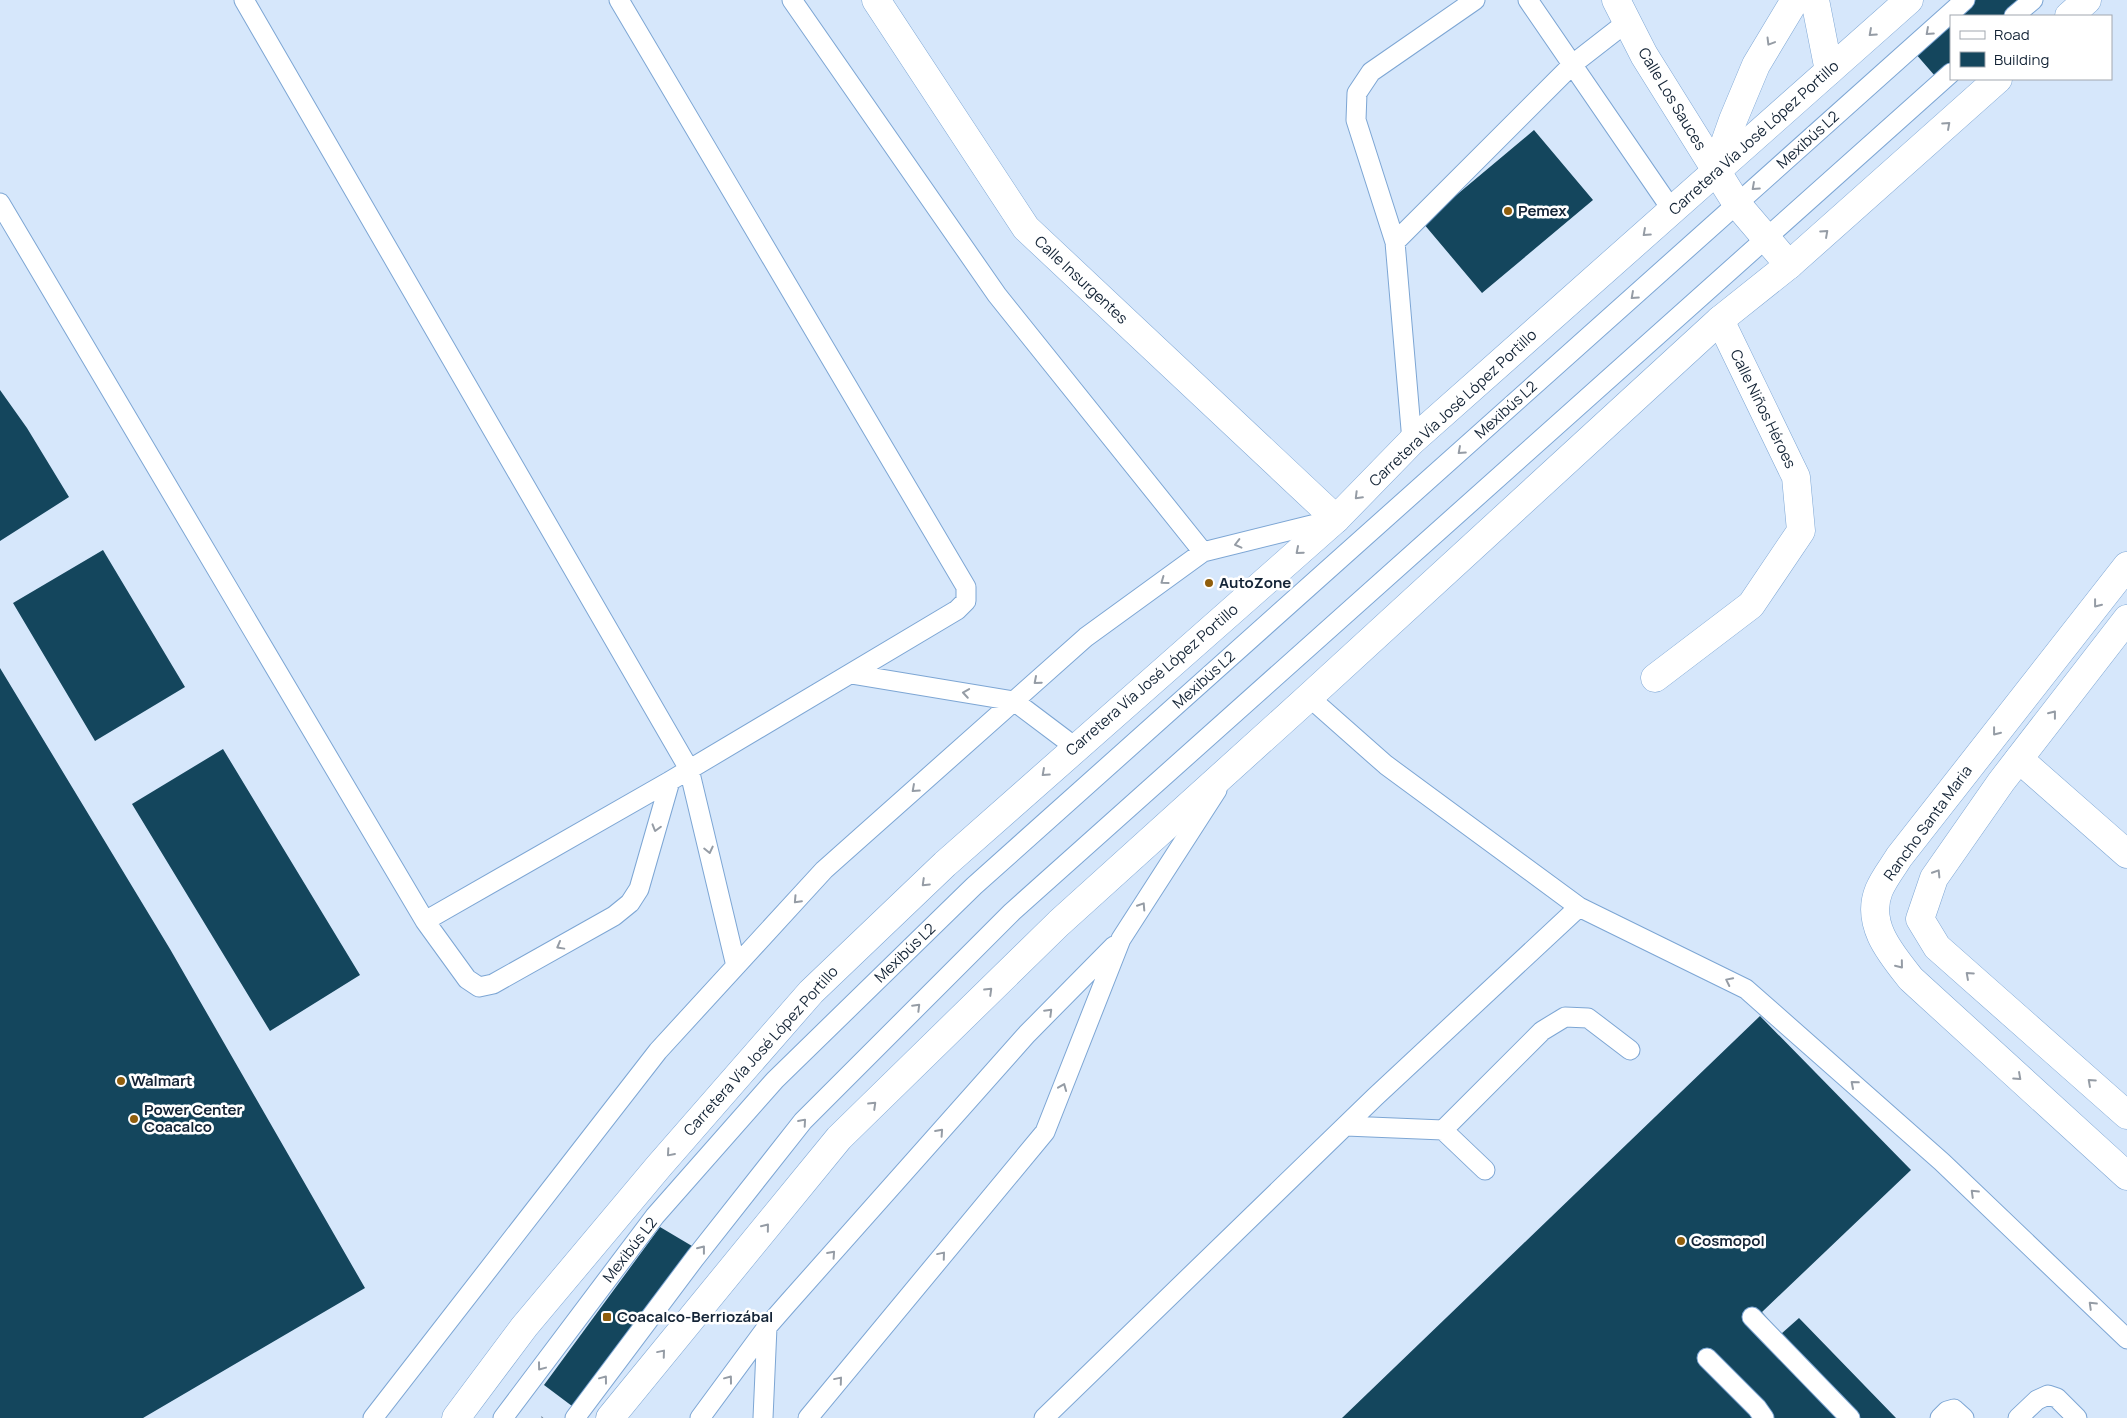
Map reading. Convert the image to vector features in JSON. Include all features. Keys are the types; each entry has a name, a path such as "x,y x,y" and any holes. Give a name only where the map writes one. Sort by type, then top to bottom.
{"main road":[{"name":"Calle Insurgentes","path":"876,0 1026,228 1336,519"},
{"path":"1716,171 1733,120 1756,66 1796,0"},
{"path":"1815,0 1829,71"},
{"name":"Carretera Vía José López Portillo","path":"456,1418 524,1327 659,1166 811,992 945,864 1075,747 1336,519 1412,441 1909,0"},
{"path":"2070,15 2087,0"},
{"name":"Calle Los Sauces","path":"1622,11 1644,55 1737,204 1789,265"},
{"path":"610,1418 839,1138 1058,923 1310,697 1720,320 1789,265 1997,80"},
{"name":"Calle Niños Héroes","path":"1655,678 1751,604 1801,531 1796,478 1720,320"},
{"name":"Rancho Santa Maria","path":"2127,566 1899,857 1879,891 1875,924 1892,955 1911,979 2127,1176"},
{"path":"2127,619 2018,759 1934,878 1920,919 1938,947 2127,1115"},
{"path":"2018,759 2127,854"}],"lane":[{"path":"244,0 689,769 736,966"},
{"path":"425,920 670,781 957,610 966,601 966,587 619,0"},
{"path":"792,0 997,295 1203,552"},
{"path":"1412,441 1395,242 1356,120 1357,93 1371,72 1475,0"},
{"path":"1528,0 1672,210"},
{"name":"Mexibús L2","path":"503,1418 656,1216 775,1080 974,886 1965,0"},
{"path":"2015,15 2033,0"},
{"path":"1395,242 1573,64 1622,11"},
{"path":"575,1418 695,1258 803,1121 1012,912 1950,74"},
{"path":"0,204 425,920 467,979 479,987 493,984 614,916 630,903 639,889 670,781"},
{"path":"373,1418 658,1051 824,870 1086,638 1203,552 1336,519"},
{"path":"851,674 1014,701 1075,747"},
{"path":"1310,697 1386,766 1579,908 1746,989 1942,1162 2127,1339"},
{"path":"808,1418 1044,1132 1121,939 1234,764"},
{"path":"1044,1418 1346,1126 1579,908"},
{"path":"700,1418 767,1327 1027,1034 1121,939"},
{"path":"1443,1130 1542,1031 1565,1017 1588,1018 1630,1050"},
{"path":"1346,1126 1443,1130 1485,1170"},
{"path":"1752,1317 1850,1418"},
{"path":"763,1418 767,1327"},
{"path":"1707,1358 1757,1408 1764,1418"},
{"path":"2018,1418 2037,1400 2048,1395 2057,1398 2077,1418"},
{"path":"1940,1418 1947,1411 1954,1409 1964,1418"}],"building":[{"path":"1975,0 2022,0 2004,15 1957,15"},
{"path":"1950,22 1950,64 1935,76 1915,53"},
{"name":"Pemex","path":"1534,130 1593,200 1482,293 1423,223"},
{"path":"0,390 27,428 69,497 0,541"},
{"path":"103,550 185,687 95,741 13,603"},
{"name":"Power Center Coacalco","path":"0,668 170,949 365,1288 143,1418 0,1418"},
{"path":"223,749 360,975 270,1031 132,804"},
{"name":"Cosmopol","path":"1760,1016 1911,1170 1762,1312 1781,1334 1799,1318 1896,1418 1342,1418"},
{"path":"660,1227 692,1246 572,1406 544,1385"}],"place":[{"name":"Pemex","path":"1508,211"},
{"name":"AutoZone","path":"1209,583"},
{"name":"Walmart","path":"121,1081"},
{"name":"Power Center Coacalco","path":"134,1119"},
{"name":"Cosmopol","path":"1681,1241"},
{"name":"Coacalco-Berriozábal","path":"607,1317"}]}
